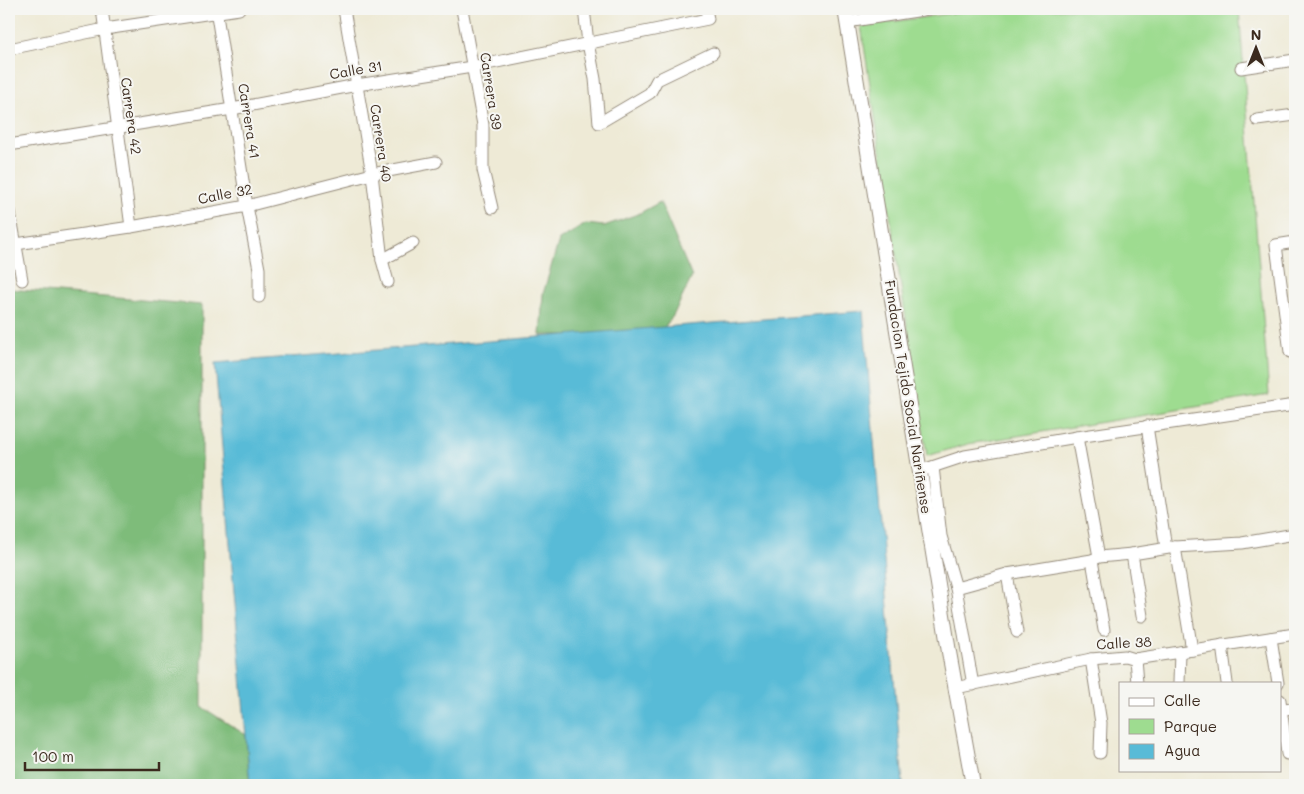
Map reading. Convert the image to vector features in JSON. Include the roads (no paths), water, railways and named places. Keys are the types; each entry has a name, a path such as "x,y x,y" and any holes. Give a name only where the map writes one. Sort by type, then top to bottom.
{"main road":[{"name":"Fundacion Tejido Social Nariñense","path":"846,15 926,469 956,688 973,785"}],"street":[{"name":"Carrera 42","path":"102,9 131,227"},
{"path":"9,49 105,29 239,9"},
{"name":"Carrera 40","path":"344,9 372,174 382,260 388,282"},
{"name":"Carrera 39","path":"462,9 483,126 483,170 492,208"},
{"path":"584,9 595,79 599,123 650,93 657,80 713,53"},
{"path":"846,15 929,9"},
{"name":"Carrera 41","path":"216,11 259,269 259,297"},
{"name":"Calle 31","path":"9,145 232,109 357,85 472,68 588,44 707,14"},
{"path":"1241,68 1295,60"},
{"path":"1257,120 1295,115"},
{"name":"Calle 32","path":"16,244 131,227 247,206 372,174 436,162"},
{"path":"9,206 22,280"},
{"path":"1293,351 1276,245 1295,242"},
{"path":"382,260 413,243"},
{"path":"973,685 956,588 941,536 926,469 965,456 1147,426 1291,406"},
{"path":"1147,426 1192,650"},
{"path":"1078,437 1104,630"},
{"path":"956,588 1007,574 1095,558 1170,548 1242,543 1295,534"},
{"path":"1132,554 1142,616"},
{"path":"1007,574 1017,632"},
{"name":"Calle 38","path":"956,688 1091,660 1125,656 1135,660 1295,634"},
{"path":"1270,638 1278,682"},
{"path":"1222,646 1228,682"},
{"path":"1179,682 1180,652"},
{"path":"1091,660 1101,723 1100,752"},
{"path":"1135,660 1137,682"},
{"path":"1282,704 1295,708"},
{"path":"1282,712 1287,754"}],"water":[{"path":"863,311 903,785 250,785 215,363"}]}
